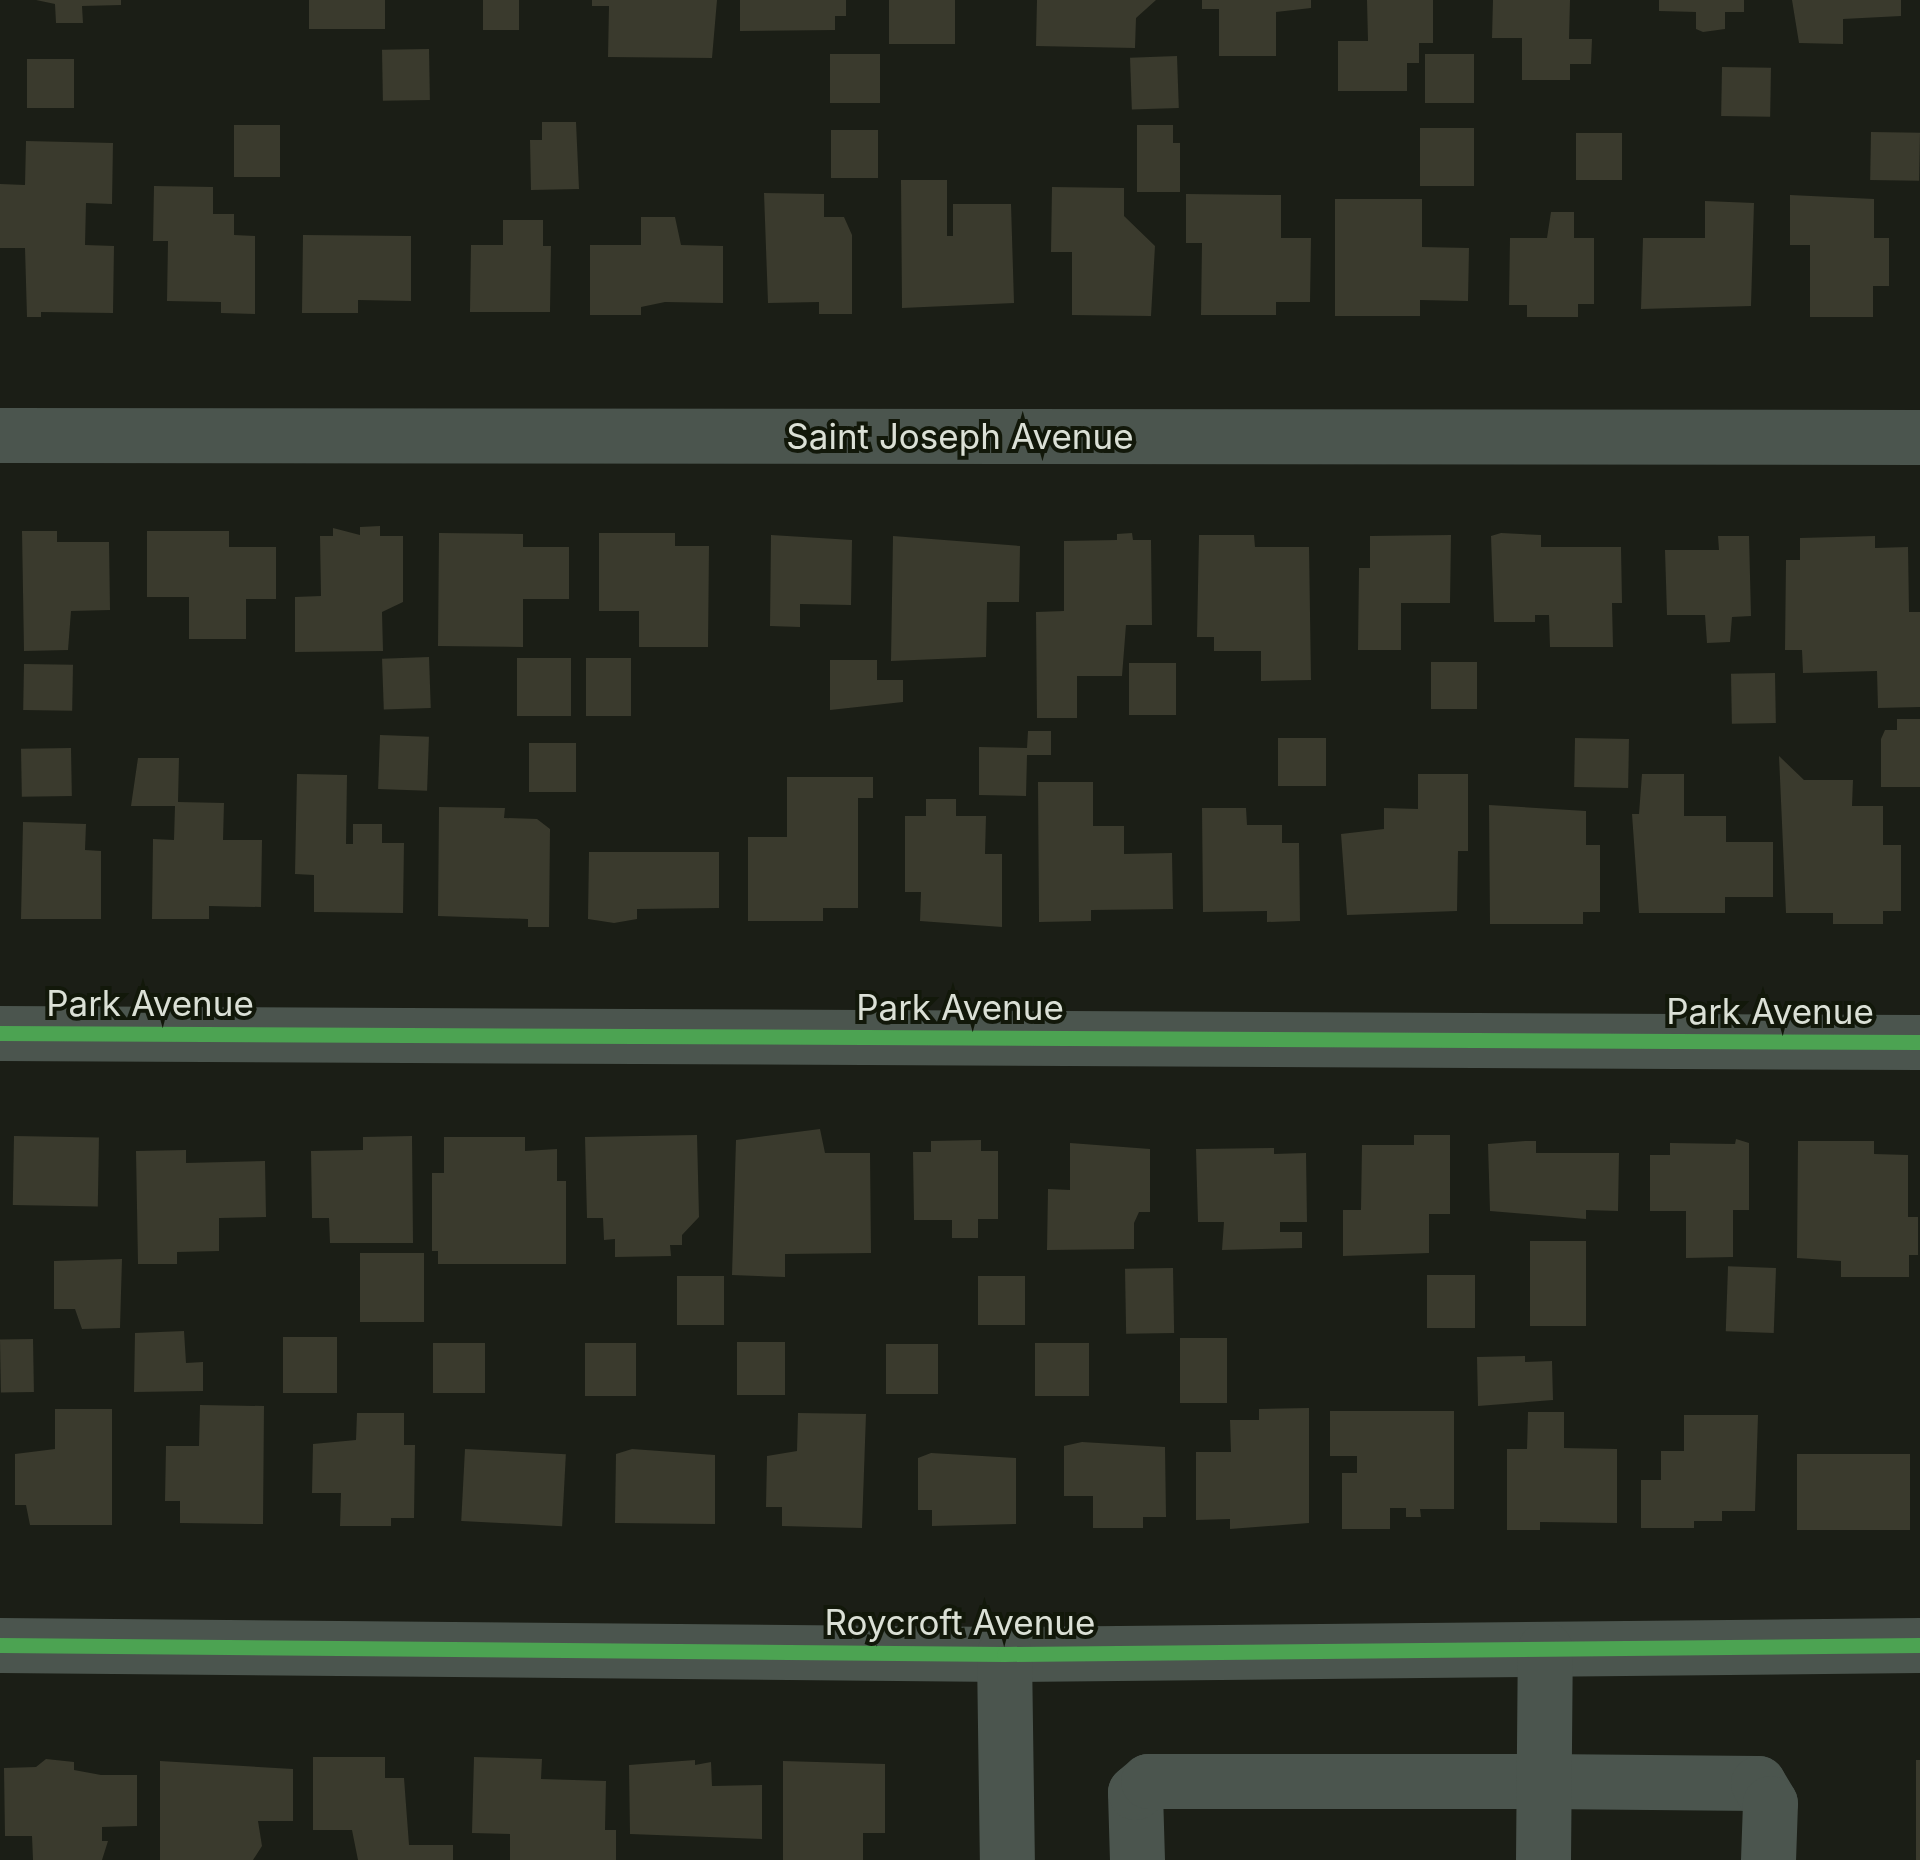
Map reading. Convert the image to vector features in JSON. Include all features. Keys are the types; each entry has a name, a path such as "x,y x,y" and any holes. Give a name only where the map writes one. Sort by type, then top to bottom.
{"street":[{"name":"Saint Joseph Avenue","path":"0,435 1920,438"},
{"name":"Park Avenue","path":"0,1033 1920,1042"},
{"name":"Roycroft Avenue","path":"0,1645 1004,1654 1920,1645"},
{"path":"1543,1860 1545,1648"},
{"path":"1004,1654 1007,1860"},
{"path":"1137,1860 1135,1792 1148,1781 1758,1783 1770,1803 1768,1860"}],"building":[{"path":"36,0 121,0 121,5 82,6 83,23 56,23 55,4"},
{"path":"309,0 385,0 385,29 309,29"},
{"path":"483,0 519,0 519,30 483,30"},
{"path":"592,0 717,0 712,58 608,57 609,6 592,6"},
{"path":"740,0 846,0 846,16 835,16 835,30 740,31"},
{"path":"889,0 955,0 955,44 889,44"},
{"path":"1037,0 1156,0 1136,18 1135,48 1036,46"},
{"path":"1202,0 1311,0 1311,8 1276,12 1276,56 1219,56 1219,9 1202,9"},
{"path":"1367,0 1433,0 1433,43 1419,43 1419,63 1407,63 1407,91 1338,91 1338,41 1368,41"},
{"path":"1493,0 1570,0 1569,39 1592,39 1591,64 1570,64 1570,80 1522,80 1522,38 1492,38"},
{"path":"1659,0 1744,0 1744,12 1725,12 1725,29 1703,32 1696,29 1696,12 1659,11"},
{"path":"1792,0 1901,0 1901,16 1843,19 1843,44 1799,43"},
{"path":"429,49 430,100 383,101 382,50"},
{"path":"830,54 880,54 880,103 830,103"},
{"path":"1425,54 1474,54 1474,103 1425,103"},
{"path":"1177,56 1179,108 1132,110 1130,58"},
{"path":"27,59 74,59 74,108 27,108"},
{"path":"1722,67 1771,68 1770,117 1721,116"},
{"path":"542,122 576,122 579,189 531,190 530,140 542,140"},
{"path":"234,125 280,125 280,177 234,177"},
{"path":"1137,125 1173,125 1173,143 1180,143 1180,192 1137,192"},
{"path":"1420,128 1474,128 1474,186 1420,186"},
{"path":"831,130 878,130 878,178 831,178"},
{"path":"1871,132 1920,133 1919,181 1870,180"},
{"path":"1576,133 1622,133 1622,180 1576,180"},
{"path":"26,141 113,143 112,204 86,203 85,245 114,246 113,313 41,312 41,317 27,317 25,248 0,248 0,184 25,185"},
{"path":"901,180 947,180 947,236 953,236 953,204 1011,204 1014,303 902,308"},
{"path":"154,186 213,187 213,214 234,214 234,235 255,236 255,314 221,313 221,302 167,301 168,241 153,241"},
{"path":"1052,187 1124,188 1124,216 1155,246 1151,316 1072,315 1072,252 1051,252"},
{"path":"764,193 824,194 824,217 844,217 852,235 852,314 819,314 819,302 768,303"},
{"path":"1186,194 1281,195 1281,238 1311,238 1310,302 1276,302 1276,315 1201,315 1202,243 1186,243"},
{"path":"1790,195 1874,199 1874,238 1889,238 1889,286 1873,286 1873,317 1810,317 1810,245 1790,245"},
{"path":"1335,199 1422,199 1422,247 1469,248 1468,301 1420,300 1420,316 1335,316"},
{"path":"1705,201 1754,203 1751,306 1641,309 1643,238 1705,238"},
{"path":"1551,212 1574,212 1574,238 1594,238 1594,304 1578,304 1578,317 1527,317 1527,305 1509,305 1510,238 1547,238"},
{"path":"641,217 675,217 681,245 723,246 723,303 665,302 641,307 641,315 590,315 590,245 641,245"},
{"path":"503,220 543,220 543,246 551,246 550,312 470,312 471,245 503,245"},
{"path":"303,235 411,236 411,301 358,300 358,313 302,313"},
{"path":"380,526 380,536 403,536 403,602 382,612 383,651 295,652 295,597 321,596 320,536 333,536 333,528 360,535 360,527"},
{"path":"22,531 57,531 57,542 109,542 110,610 71,611 68,650 24,651"},
{"path":"147,531 229,531 229,547 276,547 276,599 246,599 246,639 189,639 189,597 147,597"},
{"path":"439,533 523,534 523,547 569,547 569,599 523,599 523,647 438,646"},
{"path":"599,533 675,533 675,546 709,546 708,647 639,647 639,611 599,611"},
{"path":"1132,533 1133,540 1151,540 1152,625 1126,625 1122,676 1077,676 1077,718 1037,718 1036,612 1064,611 1064,541 1117,540 1117,534"},
{"path":"771,535 852,540 851,605 800,604 800,627 770,626"},
{"path":"1199,535 1254,535 1255,547 1309,547 1311,680 1261,681 1261,651 1214,651 1214,637 1197,637"},
{"path":"1451,535 1450,603 1401,603 1401,650 1358,650 1359,568 1370,568 1370,536"},
{"path":"1541,535 1541,547 1621,547 1622,603 1612,603 1613,647 1550,647 1549,615 1535,615 1535,622 1494,622 1491,536"},
{"path":"893,536 1020,546 1019,602 987,602 986,657 891,661"},
{"path":"1718,536 1749,536 1751,616 1732,617 1730,642 1707,643 1705,615 1667,615 1665,550 1719,550"},
{"path":"1875,536 1875,548 1908,547 1909,612 1920,612 1920,707 1878,708 1877,671 1803,673 1802,650 1785,650 1786,560 1800,560 1800,538"},
{"path":"429,657 431,708 384,710 382,659"},
{"path":"517,658 571,658 571,716 517,716"},
{"path":"586,658 631,658 631,716 586,716"},
{"path":"830,660 877,660 877,680 903,680 903,702 830,710"},
{"path":"1431,662 1477,662 1477,709 1431,709"},
{"path":"1129,663 1176,663 1176,715 1129,715"},
{"path":"24,664 73,665 72,711 23,710"},
{"path":"1775,673 1776,723 1732,724 1731,674"},
{"path":"1897,719 1920,719 1920,787 1881,787 1881,739 1885,730 1897,730"},
{"path":"1028,731 1051,731 1051,755 1027,755 1026,796 979,795 979,747 1027,748"},
{"path":"380,735 429,737 427,791 378,789"},
{"path":"1278,738 1326,738 1326,786 1278,786"},
{"path":"1575,738 1629,739 1628,788 1574,787"},
{"path":"529,743 576,743 576,792 529,792"},
{"path":"71,748 72,796 22,797 21,749"},
{"path":"1779,756 1804,780 1853,780 1852,806 1883,806 1883,845 1901,845 1901,911 1883,911 1883,924 1833,924 1833,913 1786,913"},
{"path":"138,758 179,758 178,802 224,803 223,840 262,840 261,907 209,906 209,919 152,919 153,839 174,840 175,806 131,806"},
{"path":"297,774 347,775 346,844 353,844 353,824 382,824 382,843 404,843 403,913 314,912 314,875 295,874"},
{"path":"1418,774 1468,774 1468,851 1458,851 1457,911 1347,915 1341,834 1384,829 1384,808 1418,809"},
{"path":"1642,774 1684,774 1684,816 1726,816 1726,842 1773,842 1773,897 1725,897 1725,913 1639,913 1632,814 1639,814"},
{"path":"787,777 873,777 873,798 858,798 858,908 823,908 823,921 748,921 748,837 787,837"},
{"path":"1038,782 1093,782 1093,826 1124,826 1124,854 1172,853 1173,909 1091,910 1091,921 1039,922"},
{"path":"926,799 956,799 956,816 986,816 985,854 1002,854 1002,927 920,921 921,892 905,892 905,816 926,816"},
{"path":"1489,805 1586,811 1586,845 1600,845 1600,912 1583,912 1583,924 1490,924"},
{"path":"439,807 505,808 504,818 537,819 550,829 549,927 528,927 528,919 438,916"},
{"path":"1202,808 1246,808 1247,825 1282,825 1282,843 1299,843 1300,921 1267,922 1267,911 1203,912"},
{"path":"23,822 86,824 85,850 101,851 101,919 21,919"},
{"path":"589,852 719,852 719,908 637,909 637,919 614,923 588,919"},
{"path":"820,1129 825,1153 870,1153 871,1253 785,1254 785,1277 732,1275 736,1140"},
{"path":"697,1135 699,1217 682,1235 682,1245 670,1245 671,1256 615,1257 615,1239 604,1240 603,1218 587,1218 585,1137"},
{"path":"1414,1135 1450,1135 1450,1214 1429,1214 1429,1253 1343,1256 1343,1210 1361,1210 1362,1145 1414,1145"},
{"path":"14,1136 99,1137 98,1206 13,1205"},
{"path":"412,1136 413,1243 330,1243 329,1218 312,1218 311,1151 363,1150 363,1137"},
{"path":"444,1137 525,1137 525,1151 557,1149 557,1181 566,1181 566,1264 438,1264 438,1251 432,1251 432,1173 444,1173"},
{"path":"1736,1139 1749,1143 1749,1210 1733,1210 1733,1257 1686,1258 1686,1211 1650,1211 1650,1155 1670,1155 1670,1143 1735,1144"},
{"path":"981,1140 981,1151 998,1151 998,1219 978,1219 978,1238 952,1238 952,1220 914,1220 913,1152 931,1152 931,1141"},
{"path":"1536,1141 1536,1153 1619,1153 1618,1211 1586,1210 1586,1219 1490,1211 1488,1144"},
{"path":"1798,1141 1874,1141 1874,1154 1908,1155 1908,1217 1918,1217 1918,1255 1909,1255 1909,1277 1841,1277 1841,1261 1797,1258"},
{"path":"1070,1143 1150,1149 1150,1212 1139,1212 1134,1223 1134,1249 1047,1250 1048,1189 1070,1190"},
{"path":"1274,1148 1274,1154 1306,1153 1307,1222 1280,1222 1280,1232 1302,1232 1302,1248 1222,1250 1224,1222 1198,1222 1196,1149"},
{"path":"186,1150 186,1163 265,1161 266,1217 219,1218 219,1251 177,1252 177,1264 138,1264 136,1151"},
{"path":"1530,1241 1586,1241 1586,1326 1530,1326"},
{"path":"360,1253 424,1253 424,1322 360,1322"},
{"path":"122,1259 120,1328 82,1329 75,1309 54,1309 54,1261"},
{"path":"1728,1266 1776,1268 1774,1333 1726,1331"},
{"path":"1173,1268 1174,1333 1126,1334 1125,1269"},
{"path":"1427,1275 1475,1275 1475,1328 1427,1328"},
{"path":"677,1276 724,1276 724,1325 677,1325"},
{"path":"978,1276 1025,1276 1025,1325 978,1325"},
{"path":"184,1331 186,1363 203,1362 203,1391 134,1392 135,1333"},
{"path":"283,1337 337,1337 337,1393 283,1393"},
{"path":"1180,1338 1227,1338 1227,1403 1180,1403"},
{"path":"33,1339 34,1392 1,1393 0,1340"},
{"path":"737,1342 785,1342 785,1395 737,1395"},
{"path":"433,1343 485,1343 485,1393 433,1393"},
{"path":"585,1343 636,1343 636,1396 585,1396"},
{"path":"1035,1343 1089,1343 1089,1396 1035,1396"},
{"path":"886,1344 938,1344 938,1394 886,1394"},
{"path":"1525,1356 1525,1362 1552,1361 1553,1400 1478,1406 1477,1357"},
{"path":"200,1405 264,1406 263,1524 180,1523 180,1501 165,1501 166,1446 199,1446"},
{"path":"1309,1408 1309,1523 1230,1529 1230,1519 1196,1520 1196,1452 1231,1452 1230,1420 1259,1420 1259,1409"},
{"path":"55,1409 112,1409 112,1525 30,1525 26,1505 15,1505 15,1454 55,1449"},
{"path":"1330,1411 1454,1411 1454,1509 1420,1509 1421,1517 1406,1517 1406,1508 1390,1508 1390,1529 1342,1529 1342,1473 1357,1473 1357,1456 1330,1456"},
{"path":"1528,1412 1564,1412 1564,1448 1617,1449 1617,1523 1540,1522 1540,1530 1507,1530 1507,1449 1527,1449"},
{"path":"357,1413 404,1413 404,1445 415,1445 414,1518 391,1518 391,1526 340,1526 341,1493 312,1493 313,1444 356,1440"},
{"path":"798,1413 866,1414 862,1528 782,1526 782,1507 766,1507 767,1456 797,1451"},
{"path":"1684,1415 1758,1415 1755,1511 1722,1511 1722,1521 1694,1521 1694,1528 1641,1528 1641,1480 1661,1480 1661,1451 1684,1451"},
{"path":"1082,1442 1165,1447 1166,1517 1143,1517 1143,1528 1093,1528 1093,1496 1064,1496 1064,1446"},
{"path":"465,1449 566,1454 562,1526 461,1521"},
{"path":"632,1449 715,1455 715,1524 615,1523 616,1454"},
{"path":"931,1453 1016,1458 1016,1524 932,1526 932,1510 918,1510 918,1458"},
{"path":"1797,1454 1910,1454 1910,1530 1797,1530"},
{"path":"313,1757 385,1757 385,1778 404,1778 409,1845 453,1845 453,1860 358,1860 352,1830 313,1830"},
{"path":"474,1757 542,1759 541,1779 606,1781 605,1830 616,1830 616,1860 510,1860 510,1834 472,1833"},
{"path":"46,1759 74,1762 74,1770 101,1775 137,1775 137,1826 102,1827 102,1841 108,1841 102,1860 33,1860 32,1836 5,1836 4,1768 36,1767"},
{"path":"695,1760 695,1765 711,1762 712,1786 762,1785 762,1839 630,1834 629,1765"},
{"path":"1916,1760 1920,1760 1920,1860 1916,1860"},
{"path":"160,1761 293,1769 293,1821 258,1821 262,1846 253,1860 160,1860"},
{"path":"783,1761 885,1764 885,1833 863,1833 863,1860 783,1860"}],"cycle path":[{"path":"0,1033 1920,1042"},
{"path":"0,1645 1004,1654 1920,1645"}]}
